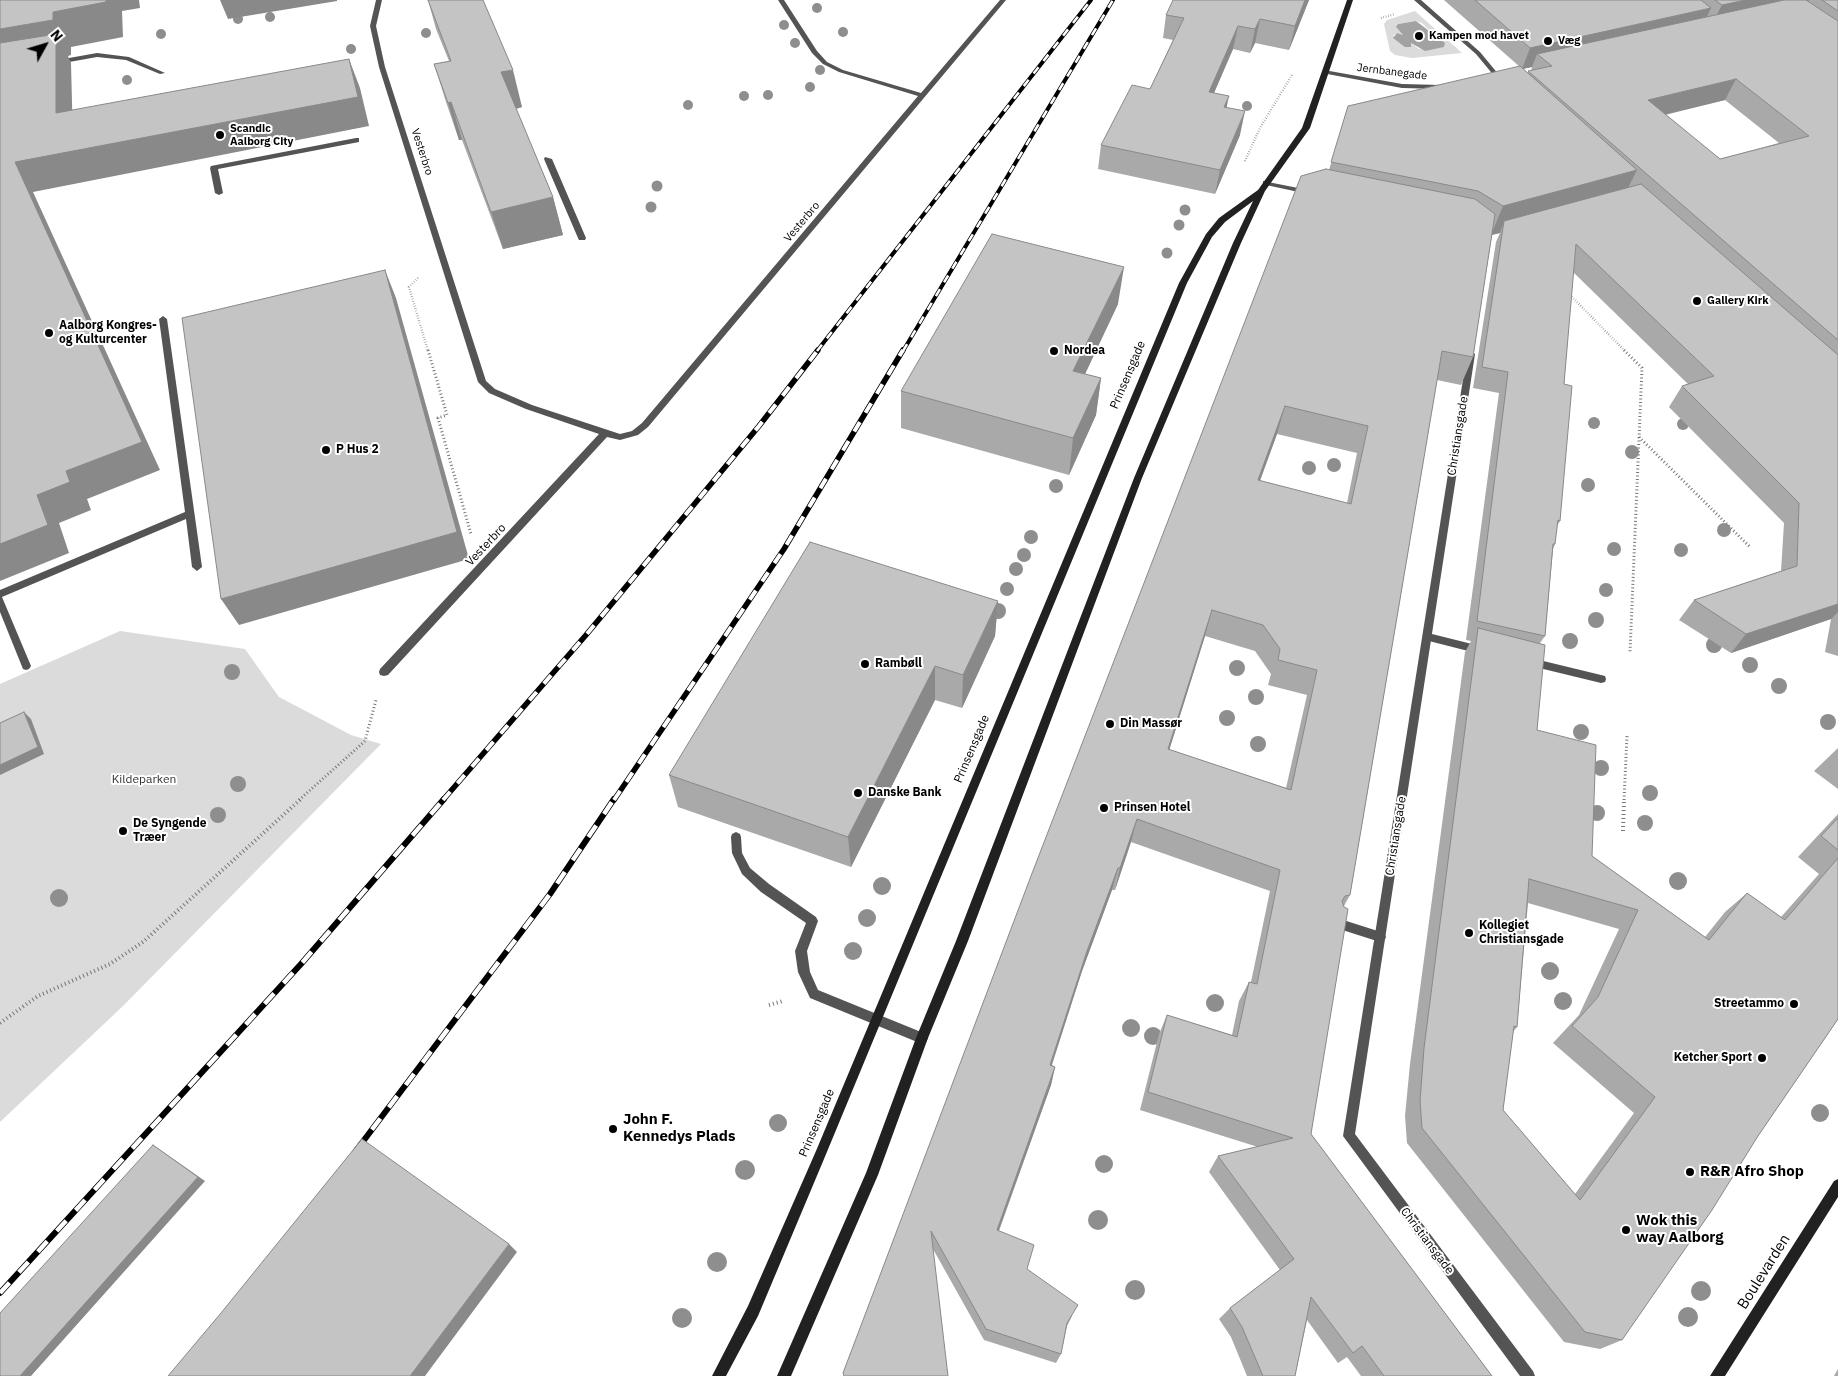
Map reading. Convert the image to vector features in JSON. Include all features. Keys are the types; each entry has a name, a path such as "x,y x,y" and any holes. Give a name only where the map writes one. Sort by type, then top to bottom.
{"main road":[{"name":"Prinsensgade","path":"784,1376 872,1175 922,1038 962,941 1138,478 1215,292 1264,187 1306,128 1350,0"},
{"name":"Prinsensgade","path":"719,1376 772,1268 1183,283 1209,236 1222,220 1264,187"},
{"name":"Boulevarden","path":"1717,1376 1838,1185"}],"street":[{"name":"Vesterbro","path":"379,0 373,26 382,67 482,382 492,391 529,407 605,433 620,436 635,433 645,425 1003,0"},
{"path":"781,0 814,52 825,63 841,71 922,95"},
{"path":"1416,0 1478,53 1496,80 1511,90"},
{"path":"48,63 97,55 127,58 162,73"},
{"name":"Jernbanegade","path":"1324,72 1402,86 1447,87"},
{"path":"1496,80 1508,78"},
{"path":"219,193 214,168 356,140"},
{"path":"548,160 582,238"},
{"path":"1264,187 1318,194"},
{"path":"163,319 189,514 198,566"},
{"name":"Christiansgade","path":"1472,346 1428,637 1348,1136 1528,1376"},
{"name":"Vesterbro","path":"384,672 605,433"},
{"path":"0,594 189,514"},
{"path":"0,600 26,666"},
{"path":"1428,637 1495,654"},
{"path":"1524,661 1601,679"},
{"path":"736,837 737,853 746,871 765,888 812,921 801,951 804,972 814,994 922,1038"},
{"path":"1337,923 1380,937"}],"path":[{"path":"442,255 409,287 447,416 438,418 482,568"},
{"path":"1563,288 1642,368 1630,652"},
{"path":"1639,437 1750,547"},
{"path":"0,1023 38,996 110,964 144,942 365,741 384,672"},
{"path":"1623,831 1627,736"}],"green space":[{"path":"1415,11 1462,53 1412,58 1395,55 1390,51 1384,24 1387,20","holes":["1416,21 1422,23 1445,46 1419,49 1411,43 1393,36 1397,33 1403,35 1397,28 1398,24"]},
{"name":"Kildeparken","path":"120,631 245,649 279,697 351,735 381,744 123,1006 0,1122 0,684"}],"shaded area":[{"path":"1416,21 1445,43 1444,47 1425,51 1411,43 1411,47 1405,47 1393,38 1397,33 1403,35 1396,27 1398,24"}],"building":[{"path":"0,0 106,0 106,2 53,12 53,20 0,29"},
{"path":"428,0 483,0 513,70 501,72 553,197 491,212 451,102 448,103 434,64 451,61"},
{"path":"1173,0 1305,0 1295,26 1260,19 1255,29 1238,26 1209,92 1229,96 1224,107 1245,111 1220,170 1101,145 1132,85 1150,89 1184,18 1166,15"},
{"path":"1475,0 1701,0 1711,8 1530,48"},
{"path":"1715,0 1746,0 1722,5"},
{"path":"1784,0 1806,0 1838,21 1838,340 1528,71 1552,66 1537,54","holes":["1736,79 1809,136 1720,159 1648,100"]},
{"path":"1822,0 1838,0 1838,11"},
{"path":"56,34 56,113 349,59 358,97 15,162 142,442 66,471 70,482 37,495 48,525 0,544 0,43"},
{"path":"1520,66 1637,170 1503,206 1478,191 1331,162 1348,106"},
{"path":"1326,169 1475,199 1495,214 1473,357 1442,351 1350,895 1345,896 1342,901 1344,907 1348,909 1311,1134 1492,1376 1384,1376 1362,1346 1353,1353 1311,1297 1295,1376 1263,1376 1242,1327 1230,1308 1294,1259 1218,1156 1293,1138 1148,1092 1167,1015 1237,1037 1249,982 1257,984 1280,870 1137,819 1087,951 1050,1065 1055,1067 997,1230 1034,1245 1027,1269 1078,1305 1067,1323 1061,1354 986,1329 931,1231 948,1376 844,1376 843,1373 1031,876 1301,176","holes":["1285,406 1368,426 1351,504 1258,480","1212,610 1263,625 1280,649 1278,660 1317,670 1291,790 1168,749"]},
{"path":"1641,184 1838,355 1838,604 1746,634 1694,600 1797,566 1799,503 1682,386 1714,376 1576,244 1564,384 1572,386 1560,521 1558,520 1555,544 1553,544 1545,636 1477,621 1508,372 1482,367 1504,221"},
{"path":"992,234 1124,267 1073,371 1101,378 1073,438 901,391"},
{"name":"P Hus 2","path":"385,270 457,532 221,599 182,318"},
{"path":"810,542 998,601 963,675 935,666 848,837 669,775"},
{"path":"1478,628 1545,645 1537,730 1596,745 1592,856 1709,940 1747,893 1785,920 1838,858 1838,1019 1758,1136 1712,1210 1622,1340 1585,1332 1422,1128 1420,1101 1424,1048","holes":["1529,879 1638,910 1598,997 1572,1026 1655,1097 1580,1200 1503,1110 1514,1026 1517,1027"]},
{"path":"24,712 38,747 0,765 0,723"},
{"path":"1838,818 1838,850 1821,836"},
{"path":"362,1139 509,1244 410,1376 168,1376 221,1313"},
{"path":"153,1145 198,1177 20,1376 0,1376 0,1313"}],"railway":[{"path":"817,351 1091,0"},
{"path":"903,351 1113,0"},
{"path":"443,800 586,635 759,426 818,350"},
{"path":"614,800 784,549 903,350"},
{"path":"0,1293 301,964 444,799"},
{"path":"355,1152 550,894 614,799"}],"place":[{"name":"Kampen mod havet","path":"1419,36"},
{"name":"Væg","path":"1548,41"},
{"name":"Scandic Aalborg City","path":"220,135"},
{"name":"Gallery Kirk","path":"1697,301"},
{"name":"Aalborg Kongres- og Kulturcenter","path":"49,333"},
{"name":"Nordea","path":"1054,351"},
{"name":"P Hus 2","path":"326,450"},
{"name":"Rambøll","path":"865,664"},
{"name":"Din Massør","path":"1110,724"},
{"name":"Danske Bank","path":"858,793"},
{"name":"Prinsen Hotel","path":"1104,808"},
{"name":"De Syngende Træer","path":"123,831"},
{"name":"Kollegiet Christiansgade","path":"1469,933"},
{"name":"Streetammo","path":"1794,1004"},
{"name":"Ketcher Sport","path":"1762,1058"},
{"name":"John F. Kennedys Plads","path":"613,1129"},
{"name":"R&R Afro Shop","path":"1690,1172"},
{"name":"Wok this way Aalborg","path":"1626,1230"}]}
